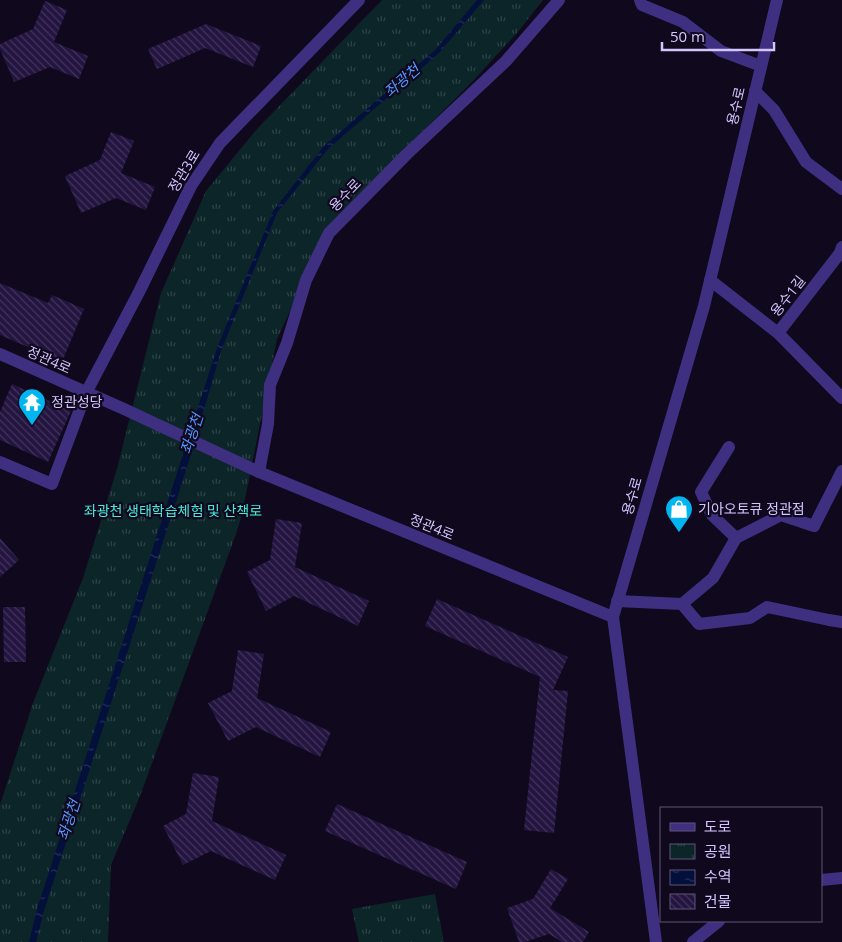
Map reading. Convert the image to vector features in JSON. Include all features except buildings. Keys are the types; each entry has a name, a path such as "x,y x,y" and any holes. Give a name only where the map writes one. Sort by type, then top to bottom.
{"street":[{"name":"정관3로","path":"86,393 139,292 174,218 207,161 220,144 358,0"},
{"name":"용수로","path":"259,472 268,424 270,385 287,342 306,280 329,233 407,154 506,62 560,0"},
{"path":"640,0 642,5 683,22 721,51 761,66"},
{"name":"용수로","path":"656,942 613,617 704,306 777,0"},
{"path":"755,91 774,110 806,162 842,189"},
{"name":"용수1길","path":"841,251 778,334 842,398"},
{"path":"710,280 778,334"},
{"name":"정관4로","path":"0,354 259,472 613,617"},
{"path":"0,462 52,484 86,393"},
{"path":"729,447 702,492 712,515 736,538"},
{"path":"618,601 682,604 713,578 736,538 781,514 814,526 842,471"},
{"path":"682,604 699,624 750,618 767,607 842,622"},
{"path":"822,880 842,878"},
{"path":"693,942 717,922"}],"green space":[{"name":"좌광천 생태학습체험 및 산책로","path":"382,0 543,0 517,33 472,82 331,223 277,339 242,514 236,534 140,796 111,865 108,942 0,942 0,805 33,703 83,578 117,469 161,293 206,191 257,129"},
{"path":"435,894 444,942 359,942 352,909"}],"water":[{"name":"좌광천","path":"477,0 484,0 439,53 328,149 277,213 221,351 190,458 44,911 36,942 29,942 37,909 217,348 273,211 324,146 436,49"}],"place":[{"name":"정관성당","path":"32,426"},
{"name":"기아오토큐 정관점","path":"679,533"}]}
